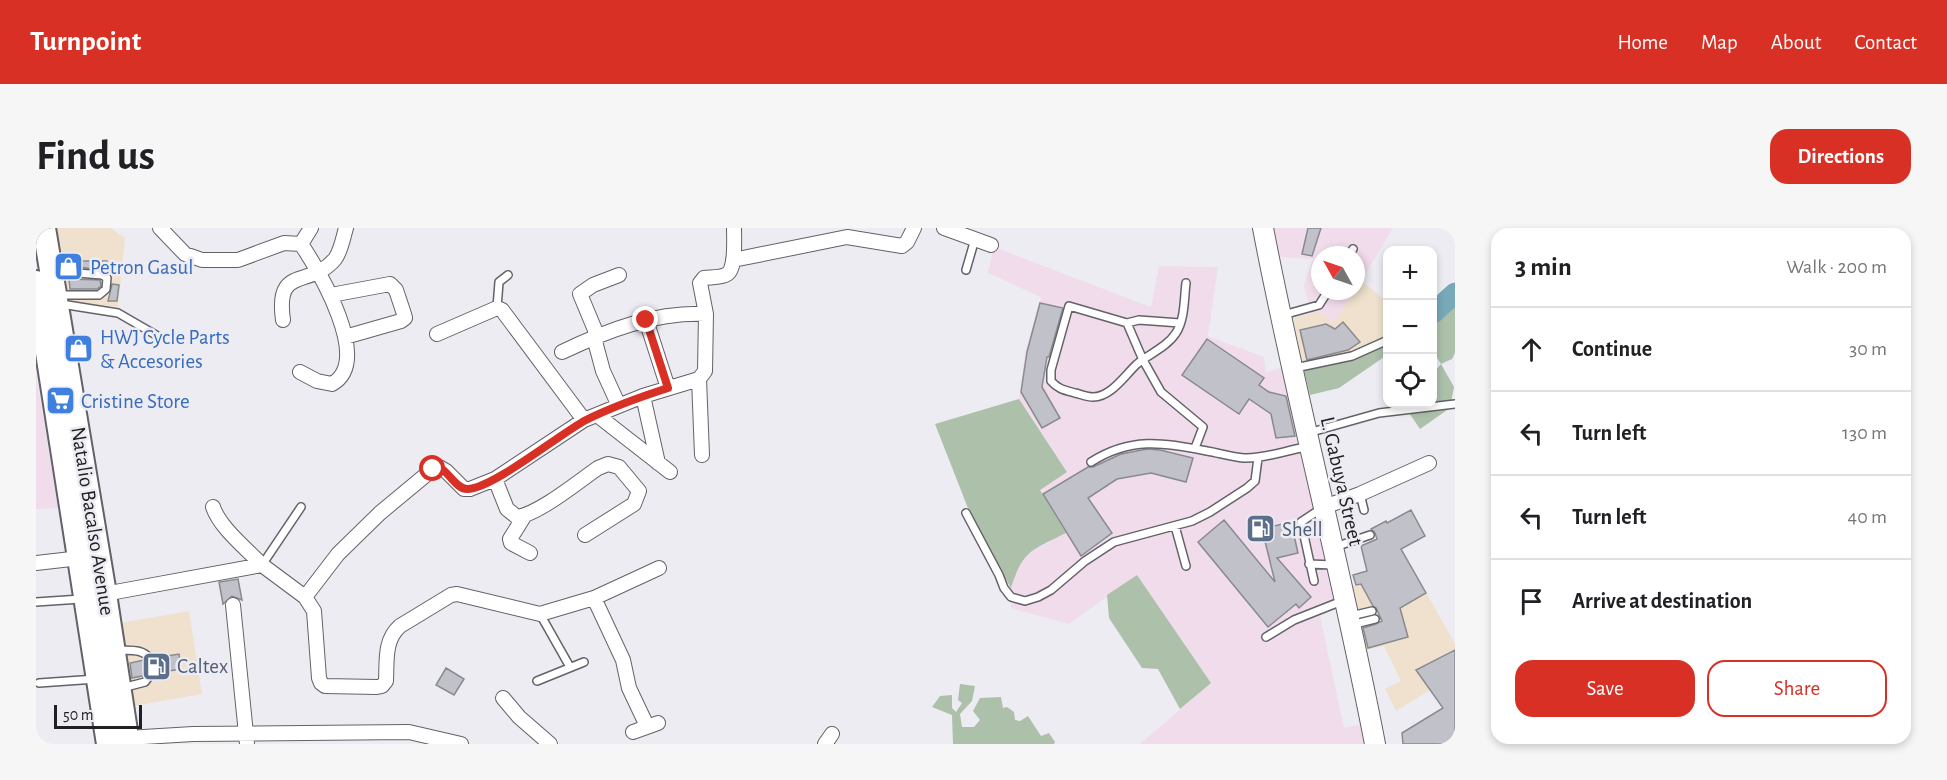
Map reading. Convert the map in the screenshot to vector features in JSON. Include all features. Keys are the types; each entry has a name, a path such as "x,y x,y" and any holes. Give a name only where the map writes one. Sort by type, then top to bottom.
{"main road":[{"name":"Natalio Bacalso Avenue","path":"44,228 56,385 80,558 114,650 109,684"},
{"name":"Natalio Bacalso Avenue","path":"56,385 121,742"}],"street":[{"path":"160,228 185,254 202,260 237,260 284,243 301,244"},
{"path":"301,244 311,228"},
{"path":"284,320 282,297 284,289 298,279 320,272 335,259 346,228"},
{"path":"305,597 346,546 380,513 433,469 439,467 464,489 470,489 495,479 591,418 643,396 699,379 705,371 706,314 700,283 704,278 727,275 732,268 734,228"},
{"path":"733,260 847,237 902,246 907,242 914,228"},
{"path":"944,228 991,245"},
{"name":"L. Gabuya Street","path":"1263,228 1280,316 1348,614 1375,744"},
{"path":"300,372 324,383 332,384 338,381 348,358 345,337 331,296 320,272 301,244"},
{"path":"619,275 586,288 580,294 594,325 598,354 609,387 619,406"},
{"path":"331,296 390,284 396,290 405,318 345,337"},
{"path":"437,334 497,308 505,313 591,418 670,472"},
{"path":"562,352 596,336 646,320 675,314 706,314"},
{"path":"646,320 668,388"},
{"path":"699,379 702,455"},
{"path":"643,396 658,463"},
{"path":"1324,507 1360,494 1429,463"},
{"path":"530,553 511,543 510,539 525,516 598,468 608,464 619,466 639,491 637,499 634,504 585,535"},
{"path":"495,479 507,509 517,517 525,516"},
{"path":"213,507 224,526 262,565 305,597 314,611 319,678 325,686 382,686 386,681 389,639 393,632 452,595 465,595 540,614 594,598 659,568"},
{"path":"36,563 80,558"},
{"path":"95,596 262,565"},
{"path":"594,598 623,660 629,688 653,724 633,732"},
{"path":"233,605 247,739"},
{"path":"503,698 519,717 550,744"},
{"path":"121,742 193,734 247,739 409,738 461,744"}],"lane":[{"path":"966,270 975,238"},
{"path":"102,275 107,278 106,289 99,295 49,288 102,275"},
{"path":"497,308 499,282 508,275"},
{"path":"1180,323 1139,320 1127,323 1069,306 1051,370 1051,381 1058,389 1094,397 1120,382 1176,333 1180,323 1183,310 1186,283"},
{"path":"49,288 118,313 156,335"},
{"path":"1280,316 1319,305 1322,300"},
{"path":"1127,323 1143,360 1161,392 1203,427 1195,448"},
{"path":"1293,370 1344,358 1383,342"},
{"path":"1091,462 1106,453 1139,443 1160,443 1241,458 1258,458 1379,413 1455,404"},
{"path":"966,513 1004,588 1011,597 1025,601 1051,590 1085,561 1114,542 1201,517 1255,481 1258,458"},
{"path":"1360,494 1364,510"},
{"path":"262,565 301,507"},
{"path":"1314,582 1301,522 1324,507"},
{"path":"1175,526 1186,566"},
{"path":"1309,564 1335,557 1370,535"},
{"path":"36,602 95,596"},
{"path":"1266,638 1294,620 1372,610"},
{"path":"540,614 570,667"},
{"path":"1348,614 1375,619"},
{"path":"114,650 142,651 150,659"},
{"path":"537,681 584,662"},
{"path":"39,683 145,682 151,674"}],"shaded area":[{"path":"55,228 110,228 125,238 118,307 65,301"},
{"path":"1272,228 1393,228 1365,275 1365,246 1311,246 1311,259 1278,257"},
{"path":"994,247 1151,307 1159,266 1218,267 1208,336 1264,357 1266,372 1285,367 1337,606 1319,611 1344,728 1362,724 1366,744 1140,744 1211,683 1137,575 1069,624 1011,608 1011,588 1017,569 1026,554 1066,533 1040,489 1067,471 1019,399 1025,353 1041,297 988,273"},
{"path":"1311,265 1311,300 1349,300 1333,323 1319,311 1311,313 1304,285"},
{"path":"1365,284 1383,299 1383,340 1352,353 1303,367 1293,318 1319,311 1333,322 1349,300 1365,300"},
{"path":"36,372 39,391 58,508 36,509"},
{"path":"1392,531 1455,644 1455,650 1417,670 1430,690 1396,711 1385,689 1401,681 1384,646 1365,650 1349,587 1370,582 1361,546"},
{"path":"189,611 202,694 133,706 120,623"}],"green space":[{"path":"1451,290 1455,292 1455,353 1452,359 1441,364 1437,358 1437,303"},
{"path":"1383,340 1383,358 1339,388 1310,395 1303,367 1352,353"},
{"path":"1441,364 1454,387 1450,408 1420,429 1406,408 1437,408 1437,368"},
{"path":"1019,399 1067,472 1040,490 1066,533 1045,543 1025,558 1015,575 1011,588 975,526 935,424"},
{"path":"1137,575 1211,683 1180,709 1158,669 1142,668 1109,618 1107,595"},
{"path":"960,684 975,686 972,701 960,714 962,727 974,727 980,720 973,711 980,698 1001,697 1003,708 1007,707 1014,712 1015,720 1020,721 1028,716 1041,736 1049,733 1054,744 953,744 952,715 932,707 940,696 952,695 952,708 956,712 962,703 958,700"}],"building":[{"path":"1308,228 1321,228 1315,246 1311,246 1311,256 1302,254"},
{"path":"79,261 107,261 107,271 79,267"},
{"path":"69,279 100,280 101,286 97,289 70,289"},
{"path":"112,284 119,285 117,301 108,301"},
{"path":"1040,303 1063,308 1049,357 1047,357 1042,387 1060,418 1042,428 1021,392 1027,352"},
{"path":"1343,322 1360,342 1348,350 1307,360 1300,330 1326,324 1335,329"},
{"path":"1207,339 1264,378 1259,385 1269,392 1286,396 1295,436 1276,438 1271,414 1249,399 1239,414 1182,375"},
{"path":"1147,449 1193,458 1186,482 1151,473 1117,479 1088,498 1112,533 1081,556 1043,494 1088,467 1093,467 1121,454"},
{"path":"1411,510 1425,536 1401,549 1426,593 1400,608 1408,637 1368,648 1363,628 1382,621 1361,584 1356,585 1353,575 1367,571 1361,546 1377,539 1371,529"},
{"path":"1224,520 1275,582 1262,529 1291,522 1298,553 1277,558 1311,597 1299,608 1296,604 1268,627 1198,542"},
{"path":"238,579 242,600 232,596 223,604 219,582"},
{"path":"1455,650 1455,744 1403,744 1402,733 1443,708 1416,670"},
{"name":"Caltex","path":"179,654 181,669 156,673 154,669 149,669 142,676 132,678 130,663 144,660 151,665 155,658"},
{"path":"446,668 464,679 454,695 436,685"}],"waterway":[{"path":"1437,309 1455,293"}],"place":[{"name":"Petron Gasul","path":"69,267"},
{"name":"HWJ Cycle Parts & Accesories","path":"79,349"},
{"name":"Cristine Store","path":"60,401"},
{"name":"Shell","path":"1261,529"},
{"name":"Caltex","path":"156,666"}],"route":[{"path":"433,469 439,467 446,471 458,485 464,489 470,489 495,479 584,420 668,388 646,320"}]}
